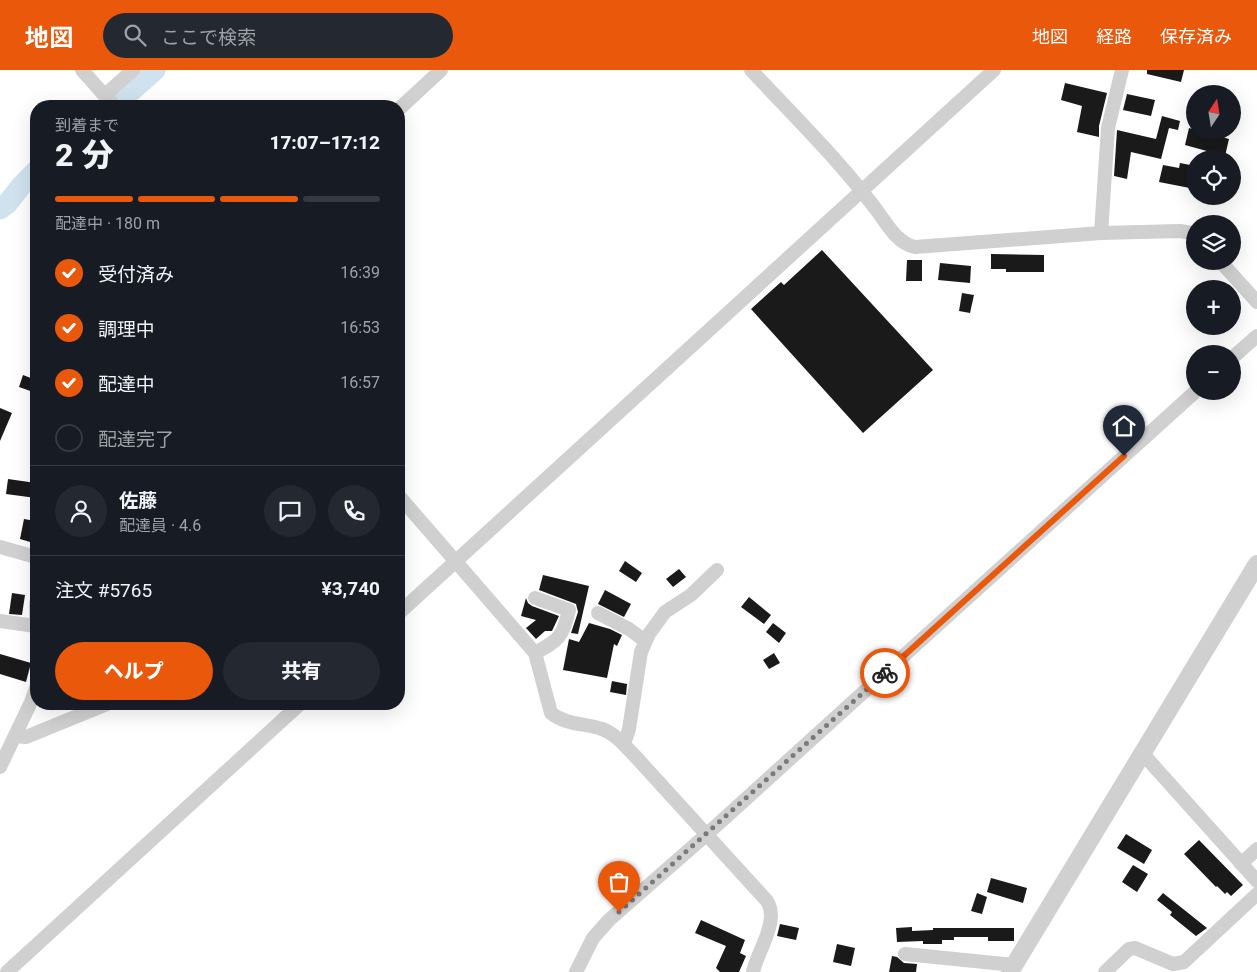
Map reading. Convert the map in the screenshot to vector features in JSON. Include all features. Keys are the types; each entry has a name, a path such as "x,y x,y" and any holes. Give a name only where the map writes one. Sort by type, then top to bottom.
{"street":[{"path":"82,70 110,100"},
{"path":"106,95 133,70"},
{"path":"405,103 441,70"},
{"path":"751,70 862,191 899,240 908,246 915,248 1101,233 1180,231 1186,233"},
{"path":"405,608 994,70"},
{"path":"1101,233 1108,128 1122,70"},
{"path":"1228,270 1257,302"},
{"path":"1241,350 1257,336"},
{"path":"576,972 600,928 706,835 1186,400"},
{"path":"405,503 535,652 550,713 561,720 600,728 615,736 761,893 770,906 770,924 753,972"},
{"path":"0,547 30,555"},
{"path":"906,954 1012,968 1257,564"},
{"path":"624,744 629,729 640,652 645,641 665,612 691,595 717,570"},
{"path":"535,598 569,610 565,626 557,640 535,652"},
{"path":"598,613 645,641"},
{"path":"0,621 30,626"},
{"path":"0,767 30,702"},
{"path":"16,736 26,738 93,710"},
{"path":"7,972 293,710"},
{"path":"1143,754 1257,881"},
{"path":"1241,864 1257,849"},
{"path":"1105,972 1129,949 1135,948 1173,964 1184,962 1257,894"}],"building":[{"path":"1147,70 1184,70 1181,82 1147,74"},
{"path":"1065,83 1107,93 1099,126 1099,137 1077,132 1082,106 1061,100"},
{"path":"1127,94 1155,100 1151,116 1123,110"},
{"path":"1162,116 1180,121 1178,130 1169,128 1161,159 1131,152 1127,179 1114,176 1117,130 1156,139"},
{"path":"1186,140 1229,140 1226,150 1203,150 1185,145"},
{"path":"1180,163 1186,164 1186,187 1159,182 1163,165 1179,168"},
{"path":"822,250 933,370 863,433 751,309 781,282 784,285"},
{"path":"991,254 1044,255 1044,272 1006,272 1006,269 991,269"},
{"path":"907,260 922,260 922,281 906,281"},
{"path":"940,263 971,266 970,283 938,280"},
{"path":"962,293 974,295 970,313 959,311"},
{"path":"23,375 30,378 30,391 19,387"},
{"path":"0,408 12,413 0,441"},
{"path":"8,479 30,482 30,497 6,494"},
{"path":"24,519 30,520 30,542 20,539"},
{"path":"625,561 642,573 636,582 619,571"},
{"path":"679,569 686,577 673,587 666,579"},
{"path":"543,575 589,586 578,634 571,633 578,612 576,604 539,590"},
{"path":"605,590 631,604 624,617 598,604"},
{"path":"12,593 25,595 22,615 9,614"},
{"path":"749,597 771,615 764,624 741,607"},
{"path":"526,598 532,606 559,616 552,631 545,631 536,639 526,628 536,620 521,616"},
{"path":"589,623 610,629 622,635 617,646 614,644 607,678 563,670 569,639 579,642"},
{"path":"773,623 786,633 779,643 766,632"},
{"path":"774,653 780,663 769,669 763,660"},
{"path":"0,654 30,663 26,682 0,674"},
{"path":"612,681 627,684 626,695 610,692"},
{"path":"1126,834 1152,850 1144,864 1117,848"},
{"path":"1199,840 1243,885 1231,896 1216,887 1184,854"},
{"path":"1133,865 1148,874 1137,892 1122,882"},
{"path":"991,878 1027,888 1023,903 987,892"},
{"path":"977,893 987,897 982,914 971,911"},
{"path":"1163,893 1207,928 1196,936 1170,915 1172,912 1157,900"},
{"path":"701,920 745,940 740,953 746,956 739,972 720,972 716,968 726,946 695,933"},
{"path":"780,924 799,928 796,940 777,936"},
{"path":"912,927 912,931 933,930 933,928 1014,928 1014,941 988,941 988,937 954,937 954,940 942,940 942,944 923,944 923,941 897,942 896,928"},
{"path":"837,944 855,948 851,966 833,962"},
{"path":"892,956 897,957 904,963 917,964 916,972 889,972"}],"waterway":[{"path":"121,100 155,70"},
{"path":"0,209 7,204 30,177"}],"way so far":[{"path":"619,912 885,673"}],"route":[{"path":"885,673 1124,456"}]}
